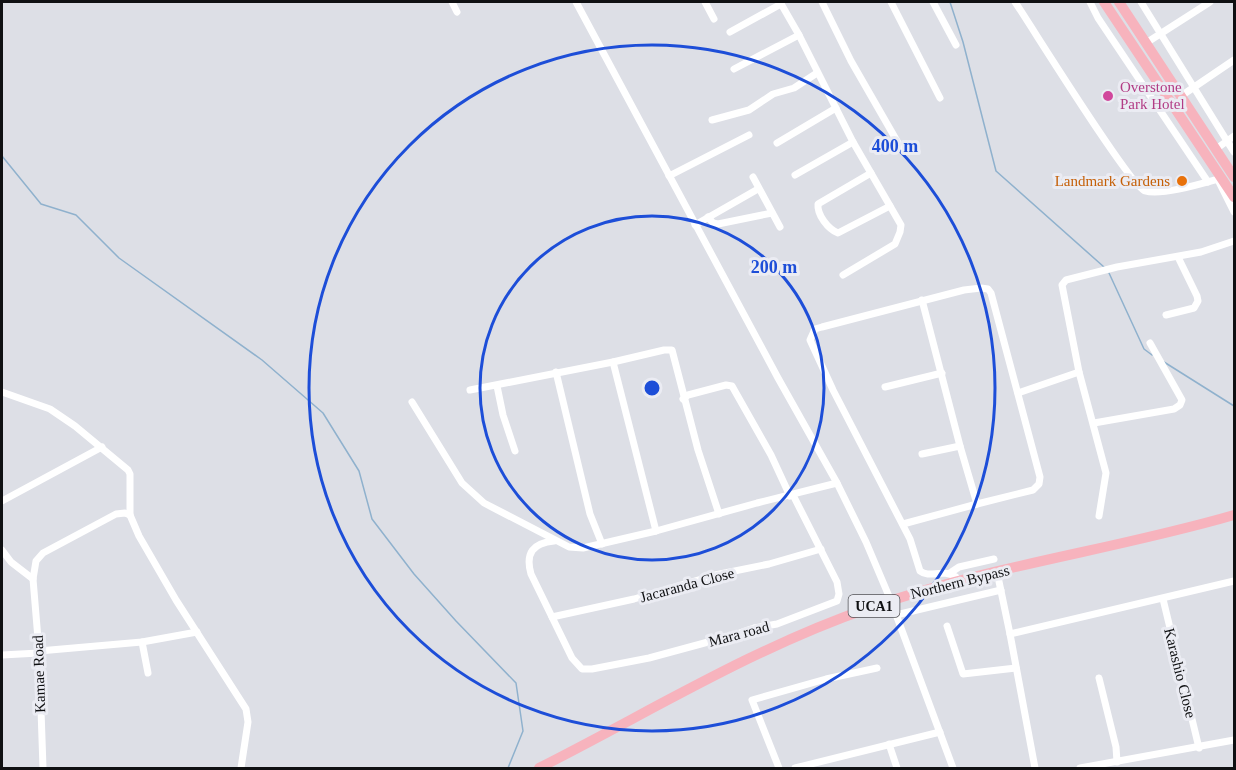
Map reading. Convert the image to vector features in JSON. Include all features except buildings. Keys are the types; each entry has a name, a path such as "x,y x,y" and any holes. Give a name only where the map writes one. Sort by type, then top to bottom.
{"main road":[{"path":"1119,2 1234,177"},
{"path":"1107,6 1234,197"},
{"name":"Northern Bypass","path":"539,768 778,645 953,577 997,572 1130,542 1234,515"}],"street":[{"path":"452,2 457,12"},
{"path":"576,2 837,483 866,542 891,601 953,768"},
{"path":"705,2 714,19"},
{"path":"822,2 901,148"},
{"path":"891,2 940,98"},
{"path":"933,2 956,45"},
{"path":"1015,2 1111,149 1140,189 1152,192 1220,179 1234,212"},
{"path":"1090,2 1098,18 1208,182"},
{"path":"1141,2 1234,152"},
{"path":"1146,43 1210,2"},
{"path":"730,32 780,3 800,35 853,142 900,225 895,244 843,275"},
{"path":"1098,18 1107,6"},
{"path":"734,69 800,35"},
{"path":"1181,96 1234,60"},
{"path":"712,120 749,110 773,94 794,88 817,73"},
{"path":"1190,109 1202,102"},
{"path":"1162,113 1173,107"},
{"path":"777,143 836,108"},
{"path":"669,176 749,135"},
{"path":"1216,149 1234,136"},
{"path":"795,175 853,142"},
{"path":"872,173 818,204 818,211 830,229 838,233 890,206"},
{"path":"753,177 780,227"},
{"path":"695,225 758,189"},
{"path":"708,217 713,223 718,224 772,213"},
{"path":"1098,516 1106,473 1079,372 1063,288 1064,282 1070,277 1178,257 1234,241"},
{"path":"1166,315 1194,308 1198,301 1178,257"},
{"path":"903,524 1034,490 1038,487 1040,481 1018,393 988,289 964,290 822,327 815,329 810,339 833,390 910,538 922,573 953,577 958,567 994,559"},
{"path":"922,300 976,504"},
{"path":"1094,423 1180,405 1182,400 1178,391 1150,343"},
{"path":"470,390 672,350 683,399 719,514"},
{"path":"613,362 656,531"},
{"path":"556,372 590,514 602,544"},
{"path":"1018,393 1079,372"},
{"path":"885,387 942,373"},
{"name":"Mara road","path":"552,617 570,655 582,669 592,669 649,658 754,628 777,624 837,601 839,594 837,582 821,549 732,386 726,385 688,395 683,399"},
{"path":"497,386 515,451"},
{"path":"2,392 50,409 102,447 128,470 130,474 130,515 138,536 246,709 248,722 241,768"},
{"path":"412,402 462,483 470,492 484,503 527,524 554,541 575,548 656,531 837,483"},
{"path":"922,454 960,446"},
{"path":"2,501 102,447"},
{"path":"2,550 16,566 33,579 36,561 43,553 116,514 130,515"},
{"path":"552,617 531,574 529,563 535,547 544,542 554,541"},
{"name":"Jacaranda Close","path":"552,617 634,599 705,578 769,564 821,549"},
{"path":"997,572 1035,768"},
{"name":"Kamae Road","path":"33,579 39,652 43,768"},
{"path":"1010,634 1234,581"},
{"path":"896,615 1000,590"},
{"name":"Karashio Close","path":"1162,599 1198,748"},
{"path":"947,626 963,674 1016,668"},
{"path":"2,655 142,642 197,632"},
{"path":"142,642 148,673"},
{"path":"779,768 752,700 826,679 878,668"},
{"path":"1099,678 1116,747 1117,762"},
{"path":"795,768 940,732"},
{"path":"1080,768 1234,740"},
{"path":"889,744 897,768"}],"waterway":[{"path":"950,2 963,42 996,171 1104,267"},
{"path":"2,156 41,204 76,215 119,258 262,360 323,413 359,471 372,519 414,574 516,683 523,731 508,768"},
{"path":"1109,273 1144,349 1152,355"},
{"path":"1164,362 1234,406"}],"place":[{"name":"Overstone Park Hotel","path":"1108,96"},
{"name":"Landmark Gardens","path":"1182,181"}]}
